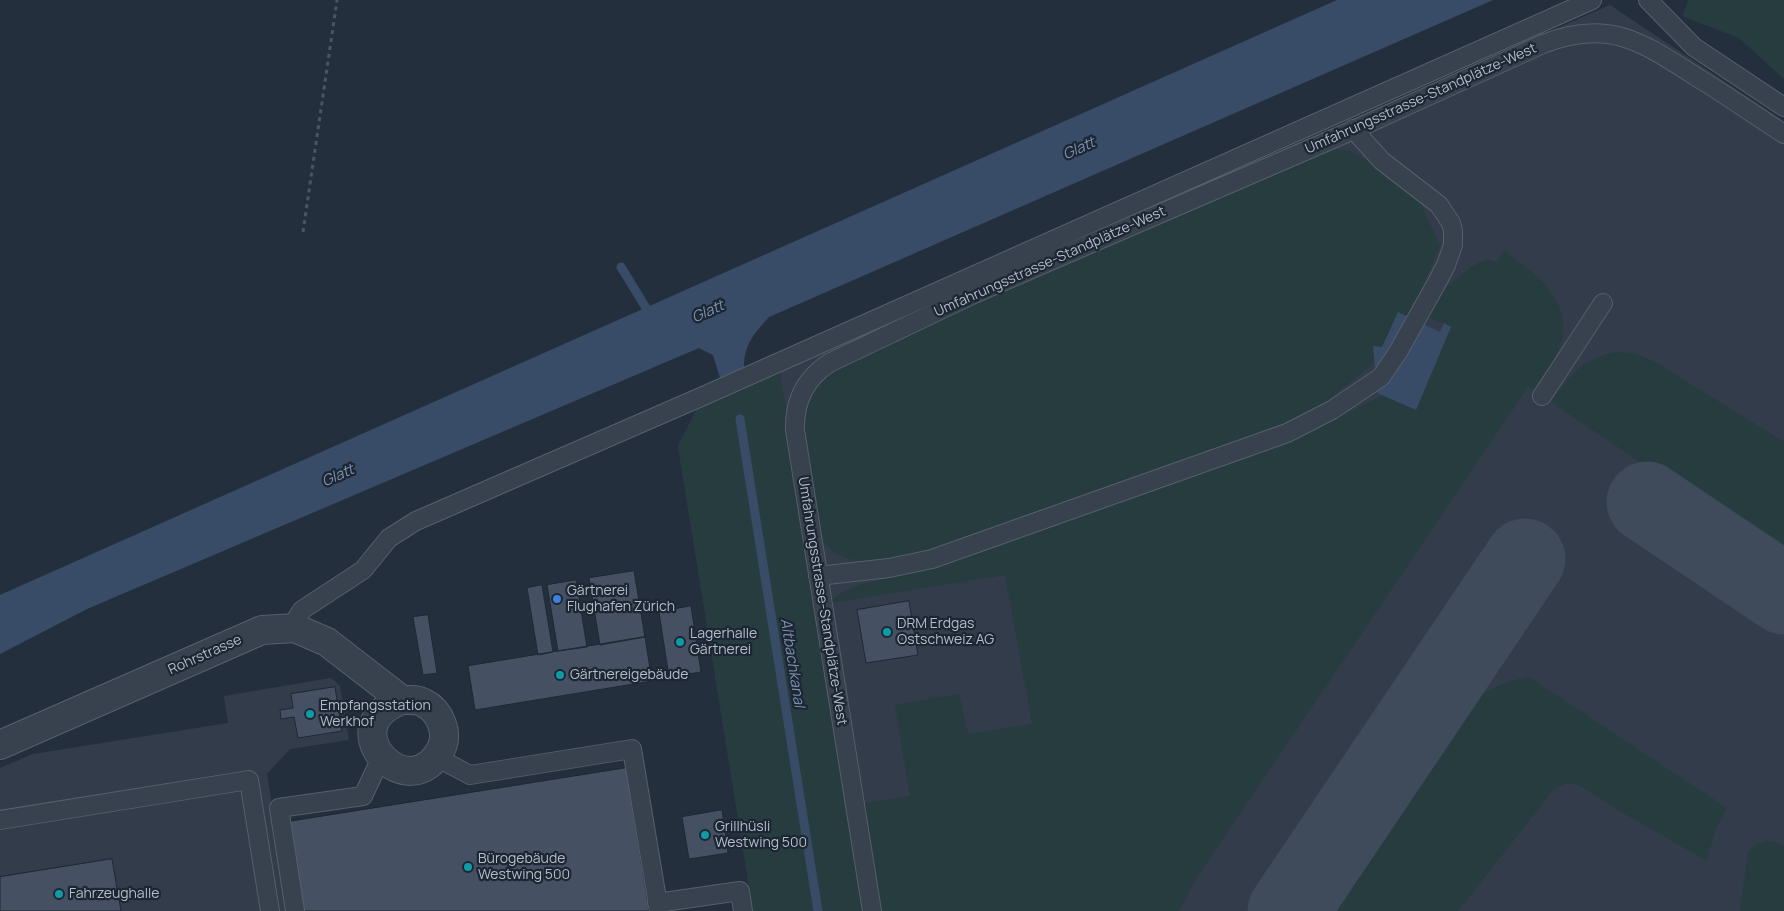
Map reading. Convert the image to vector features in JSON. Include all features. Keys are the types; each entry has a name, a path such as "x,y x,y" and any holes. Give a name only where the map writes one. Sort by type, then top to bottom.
{"street":[{"name":"Rohrstrasse","path":"0,744 262,630 295,628 327,642 402,700 414,700 425,703 435,712 444,734 442,747 436,758"},
{"path":"402,700 390,704 380,712 375,723 373,736 375,747 381,758 391,766 403,770 415,770 426,766 436,758"}],"lane":[{"path":"295,628 298,616 302,610 363,570 389,538 416,521 754,374 1592,0"},
{"path":"1648,0 1694,47 1784,107"},
{"name":"Umfahrungsstrasse-Standplätze-West","path":"872,911 794,421 796,407 808,382 829,363 974,294 1551,41 1574,35 1591,33 1622,37 1645,45 1784,134"},
{"path":"818,576 889,568 941,556 1287,433 1332,410 1381,377 1398,352 1441,276 1453,245 1453,231 1448,218 1436,202 1382,161 1353,129"},
{"path":"1542,396 1602,303"},
{"path":"436,758 470,775 632,749 658,907 740,891 743,911"},
{"path":"295,911 279,808 363,796 381,758"},
{"path":"0,820 249,780 270,911"}],"path":[{"path":"303,232 337,0"}],"shaded area":[{"path":"1610,5 1784,121 1784,911 753,911 678,446 698,407"},
{"path":"331,678 340,686 349,740 290,749 267,774 289,911 0,911 0,768 33,754 228,723 224,696"}],"green space":[{"path":"1689,0 1784,0 1784,79 1739,38 1682,16"},
{"path":"1330,148 1353,152 1416,193 1440,246 1409,318 1370,366 1322,405 1283,426 932,551 903,558 872,562 843,557 831,550 823,542 819,535 808,470 805,437 806,422 809,407 815,393 824,380 838,368 882,344 1308,155"},
{"path":"1504,251 1539,278 1557,301 1562,314 1564,328 1556,355 1534,390 1528,387 1198,876 1179,911 878,911 861,804 910,796 895,705 959,694 968,734 1032,724 1005,575 829,603 838,595 855,586 926,569 1308,433 1377,398 1396,387 1436,341 1444,324 1426,316 1438,297 1467,270 1483,261 1496,262"},
{"path":"1619,352 1636,354 1657,363 1784,442 1784,559 1551,402 1571,376 1587,363 1607,354"},
{"path":"780,371 865,911 753,911 678,446 698,407"},
{"path":"1529,677 1727,808 1715,831 1707,861 1618,810 1579,785 1567,783 1555,788 1458,911 1315,911 1326,895 1331,897 1451,719 1477,697 1507,683"},
{"path":"1769,841 1784,847 1784,911 1740,911 1748,852 1755,845"}],"water":[{"name":"Glatt","path":"1337,0 1493,0 769,317 754,334 748,346 744,368 720,378 713,355 699,348 87,609 0,654 0,595"},
{"path":"1398,312 1440,332 1444,323 1451,327 1416,410 1377,393 1373,346 1382,347"}],"building":[{"name":"Gärtnereigebäude","path":"634,571 645,637 600,645 589,578"},
{"name":"Gärtnereigebäude","path":"576,580 587,647 558,651 547,585"},
{"name":"Gärtnereigebäude","path":"542,585 553,652 538,655 527,588"},
{"name":"DRM Erdgas Ostschweiz AG","path":"909,601 918,655 866,663 857,610"},
{"name":"Lagerhalle Gärtnerei","path":"691,606 701,672 669,677 659,612"},
{"path":"428,615 437,673 423,675 413,617"},
{"name":"Gärtnereigebäude","path":"645,637 652,681 475,710 468,666"},
{"name":"Empfangsstation Werkhof","path":"335,687 342,731 298,738 294,717 281,719 280,710 293,708 291,694"},
{"name":"Bürogebäude Westwing 500","path":"626,768 649,911 301,911 287,822"},
{"name":"Grillhüsli Westwing 500","path":"722,810 728,853 689,859 682,817"},
{"name":"Fahrzeughalle","path":"112,859 121,911 0,911 0,877"}],"waterway":[{"path":"621,267 651,316"},
{"name":"Altbachkanal","path":"740,419 818,911"}],"taxiway":[{"path":"1647,502 1784,594"},
{"path":"1288,911 1525,559"}],"place":[{"name":"Gärtnerei Flughafen Zürich","path":"557,599"},
{"name":"DRM Erdgas Ostschweiz AG","path":"887,632"},
{"name":"Lagerhalle Gärtnerei","path":"680,642"},
{"name":"Gärtnereigebäude","path":"560,675"},
{"name":"Empfangsstation Werkhof","path":"310,714"},
{"name":"Grillhüsli Westwing 500","path":"705,835"},
{"name":"Bürogebäude Westwing 500","path":"468,867"},
{"name":"Fahrzeughalle","path":"59,894"}]}
